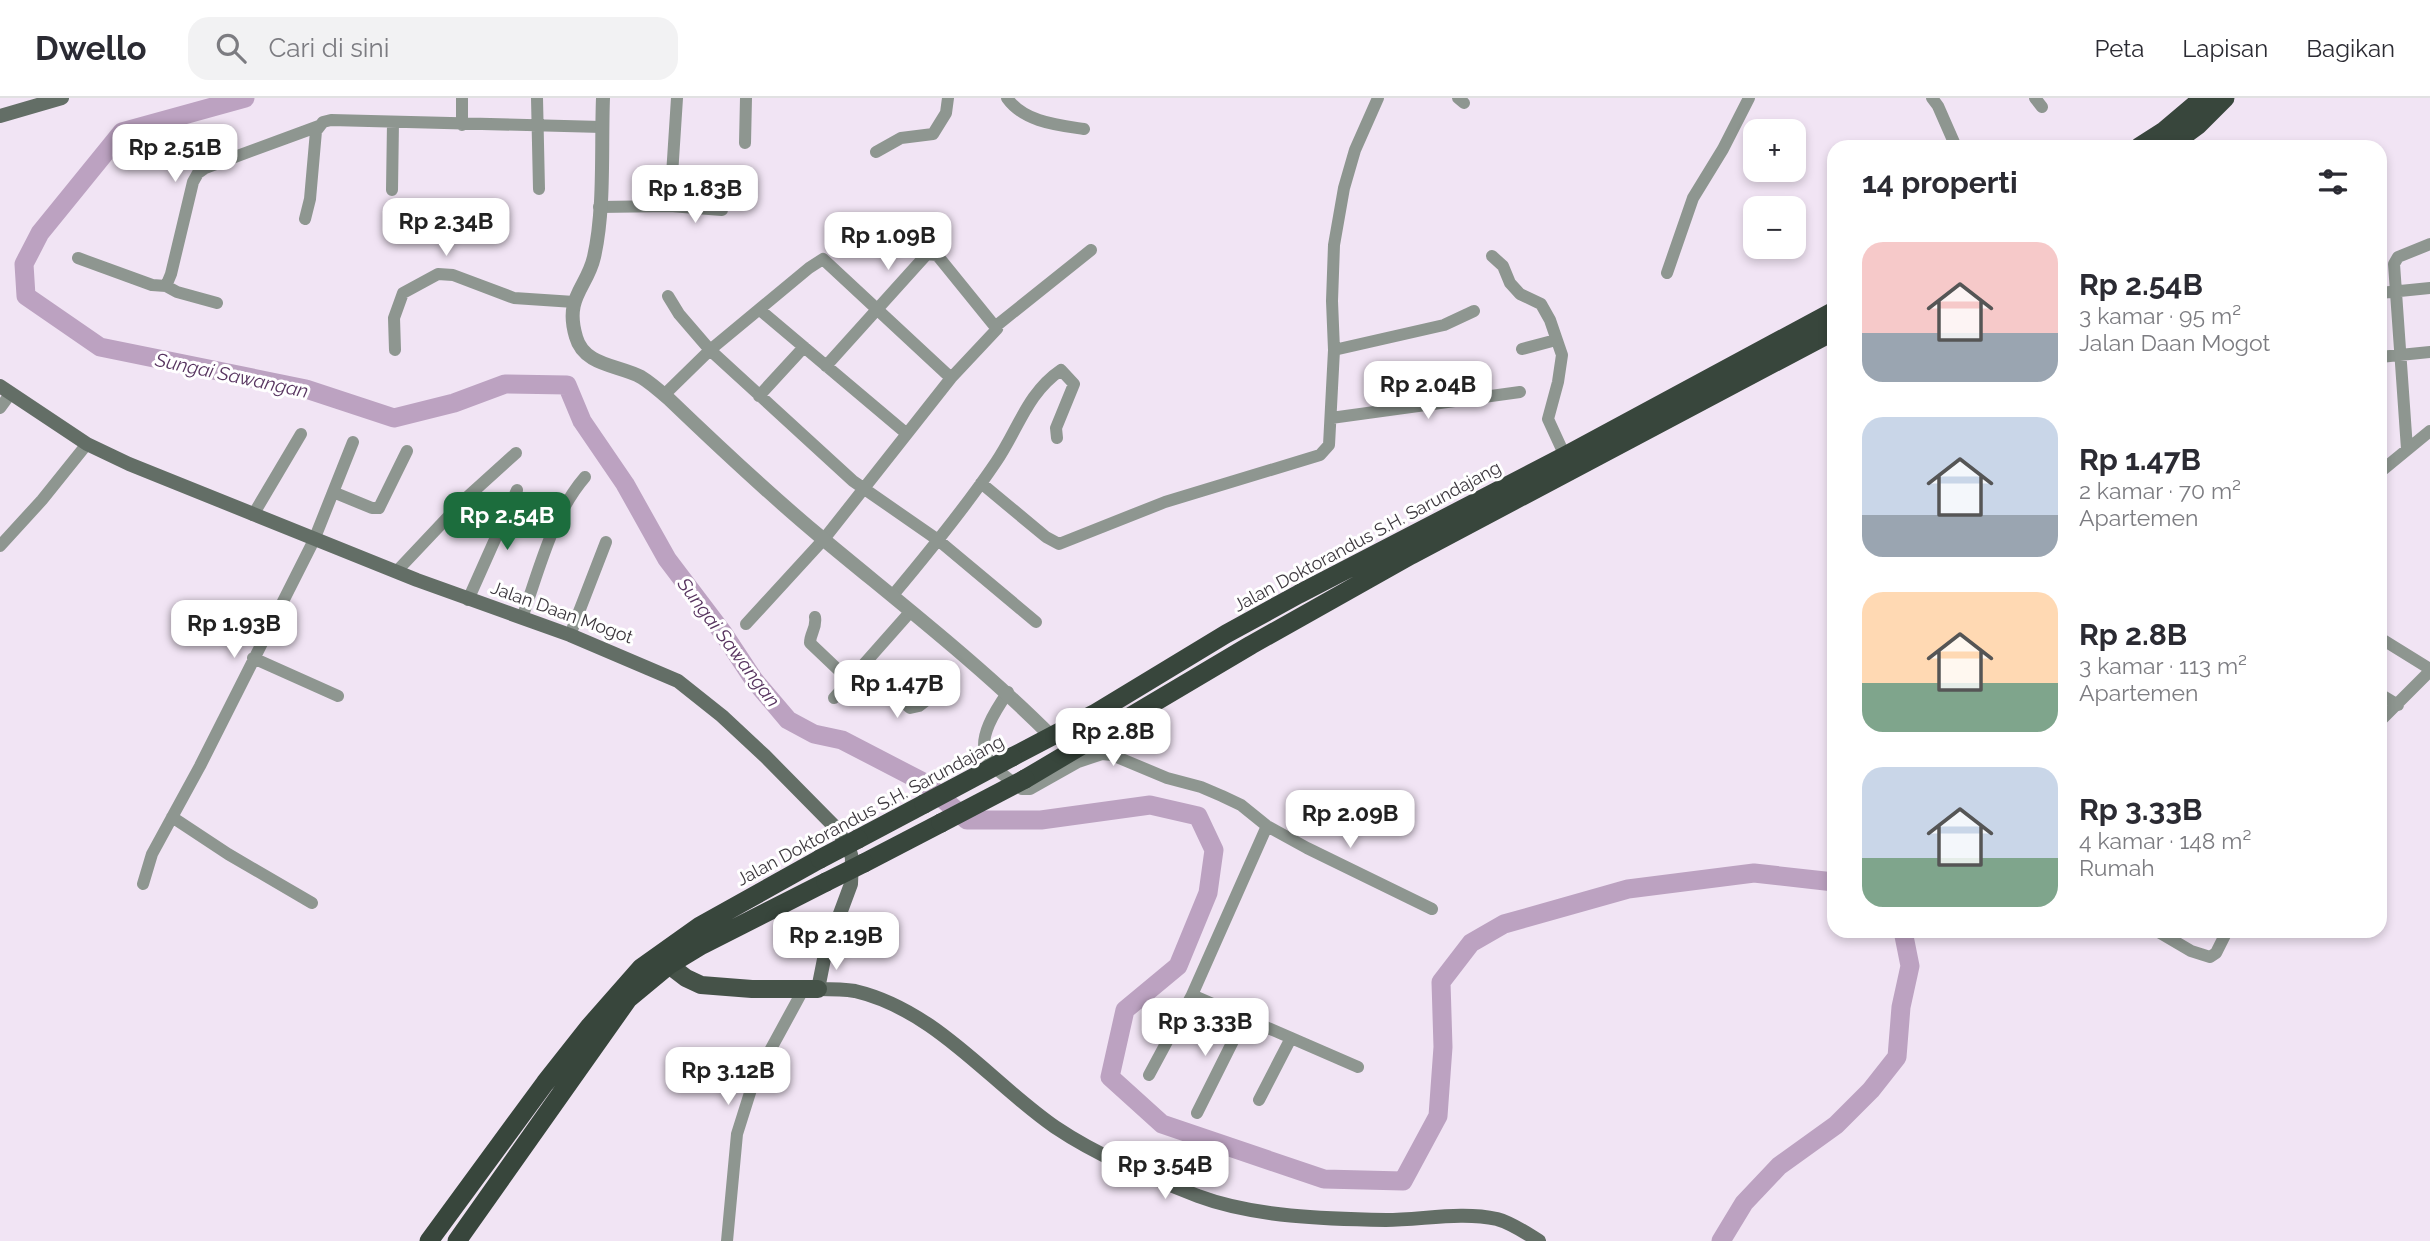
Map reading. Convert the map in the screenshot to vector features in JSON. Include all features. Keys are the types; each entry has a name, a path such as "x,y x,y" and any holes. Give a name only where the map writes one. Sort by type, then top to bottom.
{"highway":[{"path":"2150,140 2203,98"},
{"path":"2178,140 2198,125 2225,98"},
{"name":"Jalan Doktorandus S.H. Sarundajang","path":"429,1241 545,1083 641,968 719,936 1026,779 1285,625 1411,555 1513,492 1565,456 1827,315"},
{"name":"Jalan Doktorandus S.H. Sarundajang","path":"457,1241 617,1013 664,960 710,920 1094,714 1226,634 1299,594 1513,492 1827,335"}],"main road":[{"path":"0,116 62,98"},
{"name":"Jalan Daan Mogot","path":"6,389 87,444 314,540 468,600 570,635 678,681 722,716 765,756 836,828 849,848 851,884 811,990"},
{"path":"825,954 827,969 834,981 853,991 882,1000 961,1048 1053,1125 1086,1147 1200,1197 1241,1208 1326,1218 1498,1219 1539,1241"},
{"path":"664,960 686,978 701,985 853,991"}],"street":[{"path":"462,98 462,125"},
{"path":"537,98 539,189"},
{"path":"603,98 599,207 594,256 574,302 576,338 585,352 608,367 641,377 664,395 726,454 824,539 1008,692 1052,736"},
{"path":"670,206 677,98"},
{"path":"745,143 746,98"},
{"path":"876,152 901,138 933,134 946,113 948,98"},
{"path":"1007,98 1018,110 1041,122 1084,130"},
{"path":"981,483 1054,543 1061,544 1165,502 1320,455 1329,445 1331,418 1334,245 1344,188 1355,150 1378,98"},
{"path":"1667,273 1693,198 1723,149 1749,98"},
{"path":"1932,98 1953,140"},
{"path":"166,286 193,182 198,173 331,120 602,127"},
{"path":"392,190 393,122"},
{"path":"305,219 310,199 315,136 319,126"},
{"path":"599,207 670,206 722,211"},
{"path":"2407,449 2394,292 2395,259 2430,244"},
{"path":"996,327 1091,250"},
{"path":"746,624 824,539 951,378 998,331 962,283 937,255 931,253 924,256 826,366"},
{"path":"1492,256 1503,266 1508,280 1520,294 1533,299 1545,310 1562,355 1548,419 1565,456"},
{"path":"78,258 152,285 166,286 177,292 217,303"},
{"path":"664,395 710,350 814,264 823,260 951,378"},
{"path":"395,350 394,318 403,293 438,274 453,275 514,298 574,302"},
{"path":"2387,292 2430,288"},
{"path":"668,296 679,314 710,350 844,473 938,540 1036,622"},
{"path":"760,310 907,434"},
{"path":"1334,350 1444,325 1474,311"},
{"path":"1522,349 1556,340"},
{"path":"759,396 804,347"},
{"path":"2387,356 2430,352"},
{"path":"893,595 1001,455 1029,401 1061,370 1074,384 1056,429 1056,438"},
{"path":"0,408 6,389"},
{"path":"1331,418 1520,391"},
{"path":"2387,464 2430,431"},
{"path":"253,515 301,434"},
{"path":"143,884 152,854 200,766 314,540 353,442"},
{"path":"0,546 42,500 87,444"},
{"path":"333,492 379,508 407,451"},
{"path":"396,572 464,500 516,453"},
{"path":"522,618 564,508 585,477"},
{"path":"468,600 517,490"},
{"path":"570,635 606,542"},
{"path":"834,698 911,611"},
{"path":"815,617 816,626 810,643 850,681"},
{"path":"2387,642 2430,670 2387,715"},
{"path":"253,658 338,696"},
{"path":"862,668 910,708 919,706 940,690"},
{"path":"1008,692 985,736 984,749 989,762 1022,789 1030,789 1077,761 1102,754 1222,796 1241,805 1268,826 1307,848 1432,909"},
{"path":"2387,698 2398,705"},
{"path":"1096,736 1147,770"},
{"path":"172,817 228,854 312,903"},
{"path":"1149,1075 1192,995 1268,826"},
{"path":"2169,938 2191,951 2210,957 2216,953 2224,938"},
{"path":"727,1241 736,1169 737,1134 741,1118 754,1080 811,990"},
{"path":"1192,995 1358,1067"},
{"path":"1197,1113 1245,1017"},
{"path":"1259,1100 1291,1038"}],"waterway":[{"name":"Sungai Sawangan","path":"245,98 122,132 40,233 24,264 26,296 100,347 306,389 394,418 454,403 505,384 567,385 582,421 625,484 667,559 723,633 754,680 788,720 814,734 842,740 925,783 967,820 1041,820 1150,805 1198,816 1214,850 1208,893 1178,966 1125,1010 1110,1077 1162,1124 1324,1179 1403,1181 1438,1116 1443,1047 1441,982 1471,943 1504,924 1628,889 1754,873 1827,881"},
{"name":"Sungai Sawangan","path":"1721,1241 1744,1203 1779,1166 1836,1125 1871,1090 1897,1057 1901,1007 1910,966 1904,938"}]}
